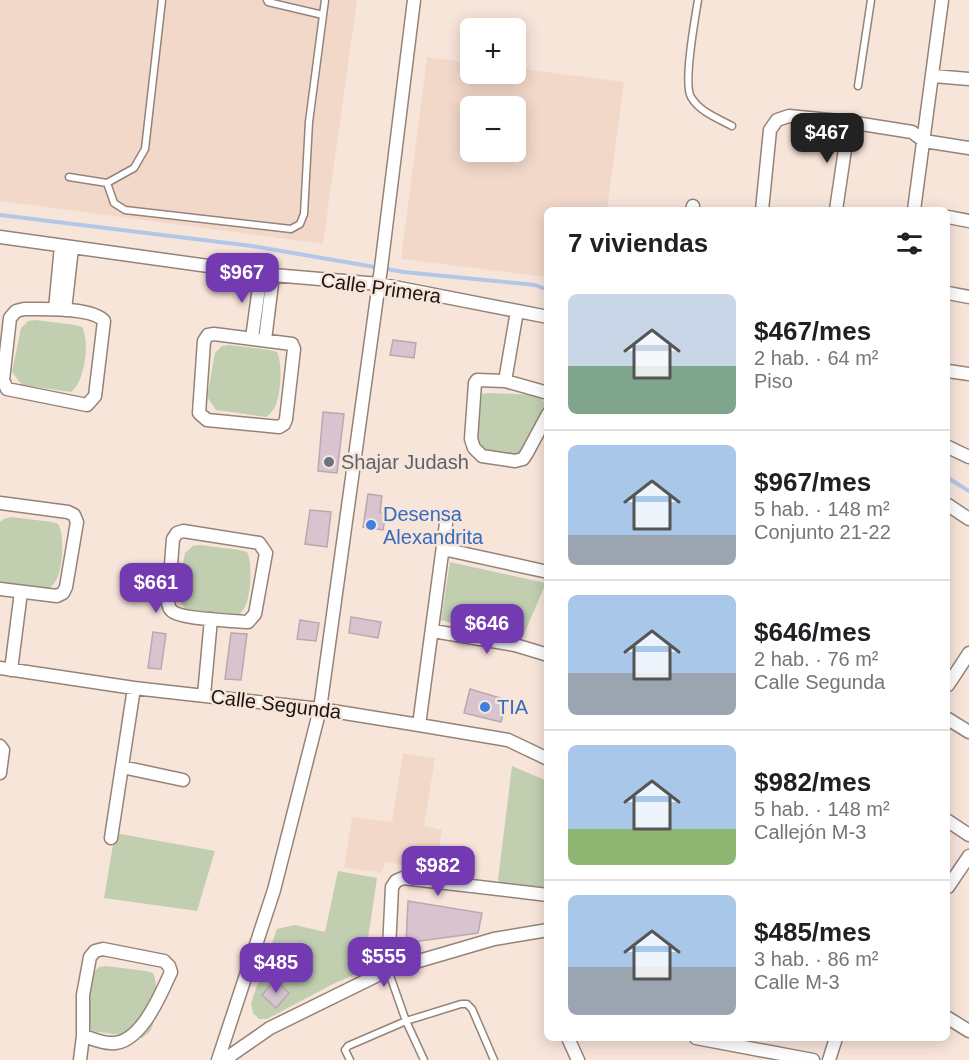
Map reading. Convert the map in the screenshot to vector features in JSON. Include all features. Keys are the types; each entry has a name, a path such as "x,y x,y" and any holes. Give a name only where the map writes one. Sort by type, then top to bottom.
{"street":[{"path":"218,1060 274,890 320,710 379,284 414,0"},
{"path":"914,207 942,0"},
{"path":"933,76 969,79"},
{"path":"762,207 770,130 777,120 789,116 912,132 924,141 969,148"},
{"path":"836,207 849,122"},
{"path":"950,217 969,220"},
{"name":"Calle Primera","path":"0,237 267,274 379,284 544,316"},
{"path":"60,310 66,247"},
{"path":"258,339 267,274"},
{"path":"950,293 969,297"},
{"path":"24,309 60,310 97,315 104,321 95,396 87,405 12,391 3,380 10,318 16,311 24,309"},
{"path":"505,381 517,311"},
{"path":"214,334 258,339 286,343 292,345 294,349 284,424 279,427 207,420 199,413 204,341 208,335 214,334"},
{"path":"950,371 969,374"},
{"path":"544,392 505,381 477,380 471,440 474,448 482,456 515,461 523,459 528,453 544,422"},
{"path":"950,448 969,457"},
{"path":"0,503 68,512 74,515 77,522 63,593 57,596 0,589"},
{"path":"950,506 969,519"},
{"path":"420,725 447,516"},
{"path":"183,531 259,543 266,553 253,619 248,622 211,619 175,613 170,610 168,603 173,539 177,533 183,531"},
{"path":"443,549 544,571"},
{"path":"6,669 21,592"},
{"path":"204,695 211,619"},
{"path":"433,631 515,645 544,654"},
{"path":"950,682 969,653"},
{"name":"Calle Segunda","path":"6,669 420,725 508,740 544,757"},
{"path":"111,838 134,688"},
{"path":"950,720 969,732"},
{"path":"0,746 3,750 0,773"},
{"path":"122,767 183,780"},
{"path":"950,822 969,835"},
{"path":"950,884 969,856"},
{"path":"388,970 392,887 396,881 403,878 544,895"},
{"path":"224,1060 270,1028 388,970 494,939 544,931"},
{"path":"80,1060 83,1036 83,995 90,957 95,951 103,949 164,962 169,966 171,972 156,1005 143,1024 126,1039 112,1044 83,1036"},
{"path":"950,1019 969,1031"},
{"path":"569,1041 578,1060"},
{"path":"712,1041 813,1060"},
{"path":"829,1060 836,1041"}],"lane":[{"path":"69,177 107,183 134,168 145,149 162,0"},
{"path":"267,0 323,15"},
{"path":"107,183 114,203 125,210 291,229 300,224 304,214 309,122 325,0"},
{"path":"698,0 688,77 690,96 706,113 732,126"},
{"path":"858,86 871,0"},
{"path":"388,970 406,1021 424,1060"},
{"path":"350,1060 345,1050 348,1046 406,1021 461,1004 467,1004 472,1009 494,1060"}],"shaded area":[{"path":"0,0 357,0 323,244 0,201"},
{"path":"427,57 460,62 460,84 526,84 526,69 624,82 607,207 544,207 544,277 401,259"},
{"path":"403,753 435,758 424,826 442,830 435,870 385,862 382,873 344,867 352,817 392,822"}],"green space":[{"path":"28,321 82,327 86,342 85,361 80,380 71,392 22,385 12,372 21,328"},
{"path":"222,346 277,352 280,364 279,390 276,405 266,417 216,410 207,397 215,353"},
{"path":"482,394 538,395 544,402 544,411 521,456 482,451 477,444"},
{"path":"11,517 58,524 62,536 60,570 58,577 48,589 0,583 0,522"},
{"path":"193,546 247,552 250,564 249,590 246,605 236,617 186,610 177,597 185,553"},
{"path":"450,562 544,583 544,588 521,641 441,620"},
{"path":"512,766 544,780 544,890 500,883 498,880"},
{"path":"115,833 215,851 197,911 104,898"},
{"path":"338,871 377,878 367,945 375,951 378,960 372,967 333,984 267,1019 259,1019 253,1013 251,1003 277,929 295,925 325,932"},
{"path":"99,967 153,973 157,994 156,1011 150,1031 142,1038 92,1031 83,1018 92,974"}],"building":[{"path":"393,340 416,343 414,358 390,355"},
{"path":"323,412 344,414 337,473 318,471"},
{"path":"368,494 382,496 380,512 386,513 383,530 363,527"},
{"path":"310,510 331,512 327,547 305,544"},
{"path":"351,617 381,622 378,638 349,633"},
{"path":"300,620 319,623 316,641 297,639"},
{"path":"153,632 166,634 161,669 148,668"},
{"path":"231,633 247,634 241,680 225,679"},
{"name":"TIA","path":"470,689 507,700 501,722 464,713"},
{"path":"408,901 482,913 478,933 406,943"},
{"path":"275,980 289,993 276,1008 262,995"}],"waterway":[{"path":"0,215 252,246 404,272 535,285 544,288"},
{"path":"950,479 969,491"}],"place":[{"name":"Shajar Judash","path":"329,462"},
{"name":"Desensa Alexandrita","path":"371,525"},
{"name":"TIA","path":"485,707"}]}
